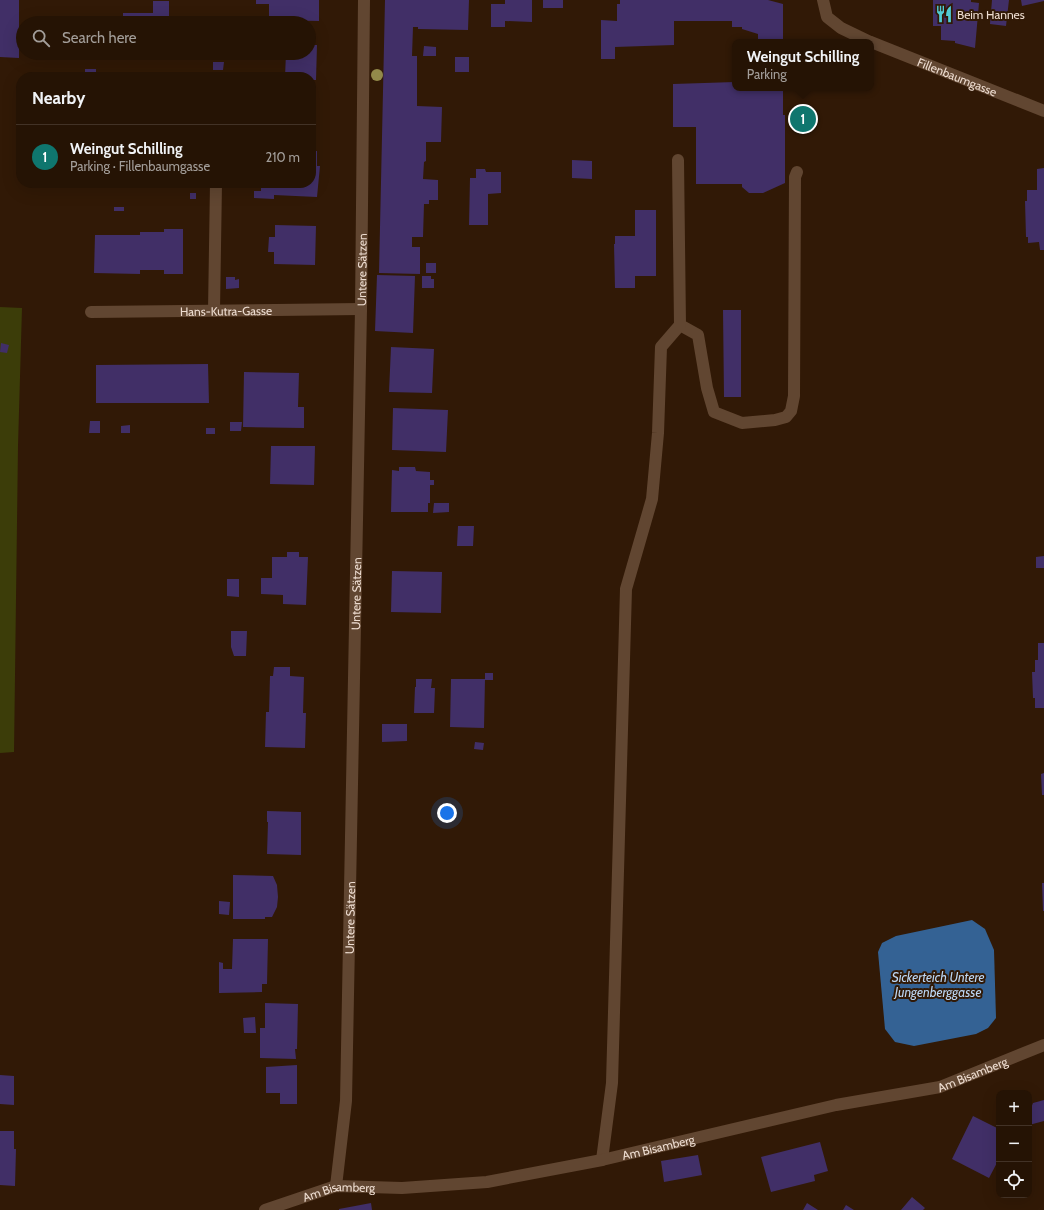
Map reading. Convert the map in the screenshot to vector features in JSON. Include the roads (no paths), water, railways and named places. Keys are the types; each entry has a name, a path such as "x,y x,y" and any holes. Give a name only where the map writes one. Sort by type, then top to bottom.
{"street":[{"name":"Untere Sätzen","path":"336,1186 346,1101 361,309 364,0"},
{"name":"Fillenbaumgasse","path":"823,0 827,17 841,28 865,39"},
{"name":"Fillenbaumgasse","path":"874,43 1044,111"},
{"path":"602,1160 612,1083 626,589 652,499 658,433 661,347 680,325 678,160"},
{"path":"680,325 698,335 707,388 714,412 742,423 775,420 786,417 791,411 794,396 795,177 797,172"},
{"path":"214,311 216,188"},
{"name":"Hans-Kutra-Gasse","path":"91,312 361,309"},
{"name":"Am Bisamberg","path":"265,1210 336,1186 402,1188 487,1182 602,1160 836,1104 940,1087 1044,1045"}],"water":[{"name":"Sickerteich Untere Jungenberggasse","path":"972,920 985,929 994,950 996,1018 988,1028 976,1034 914,1046 895,1042 885,1029 878,952 882,943 896,936"}],"place":[{"name":"Beim Hannes","path":"944,14"},
{"name":"Weingut Schilling","path":"803,119"}]}
